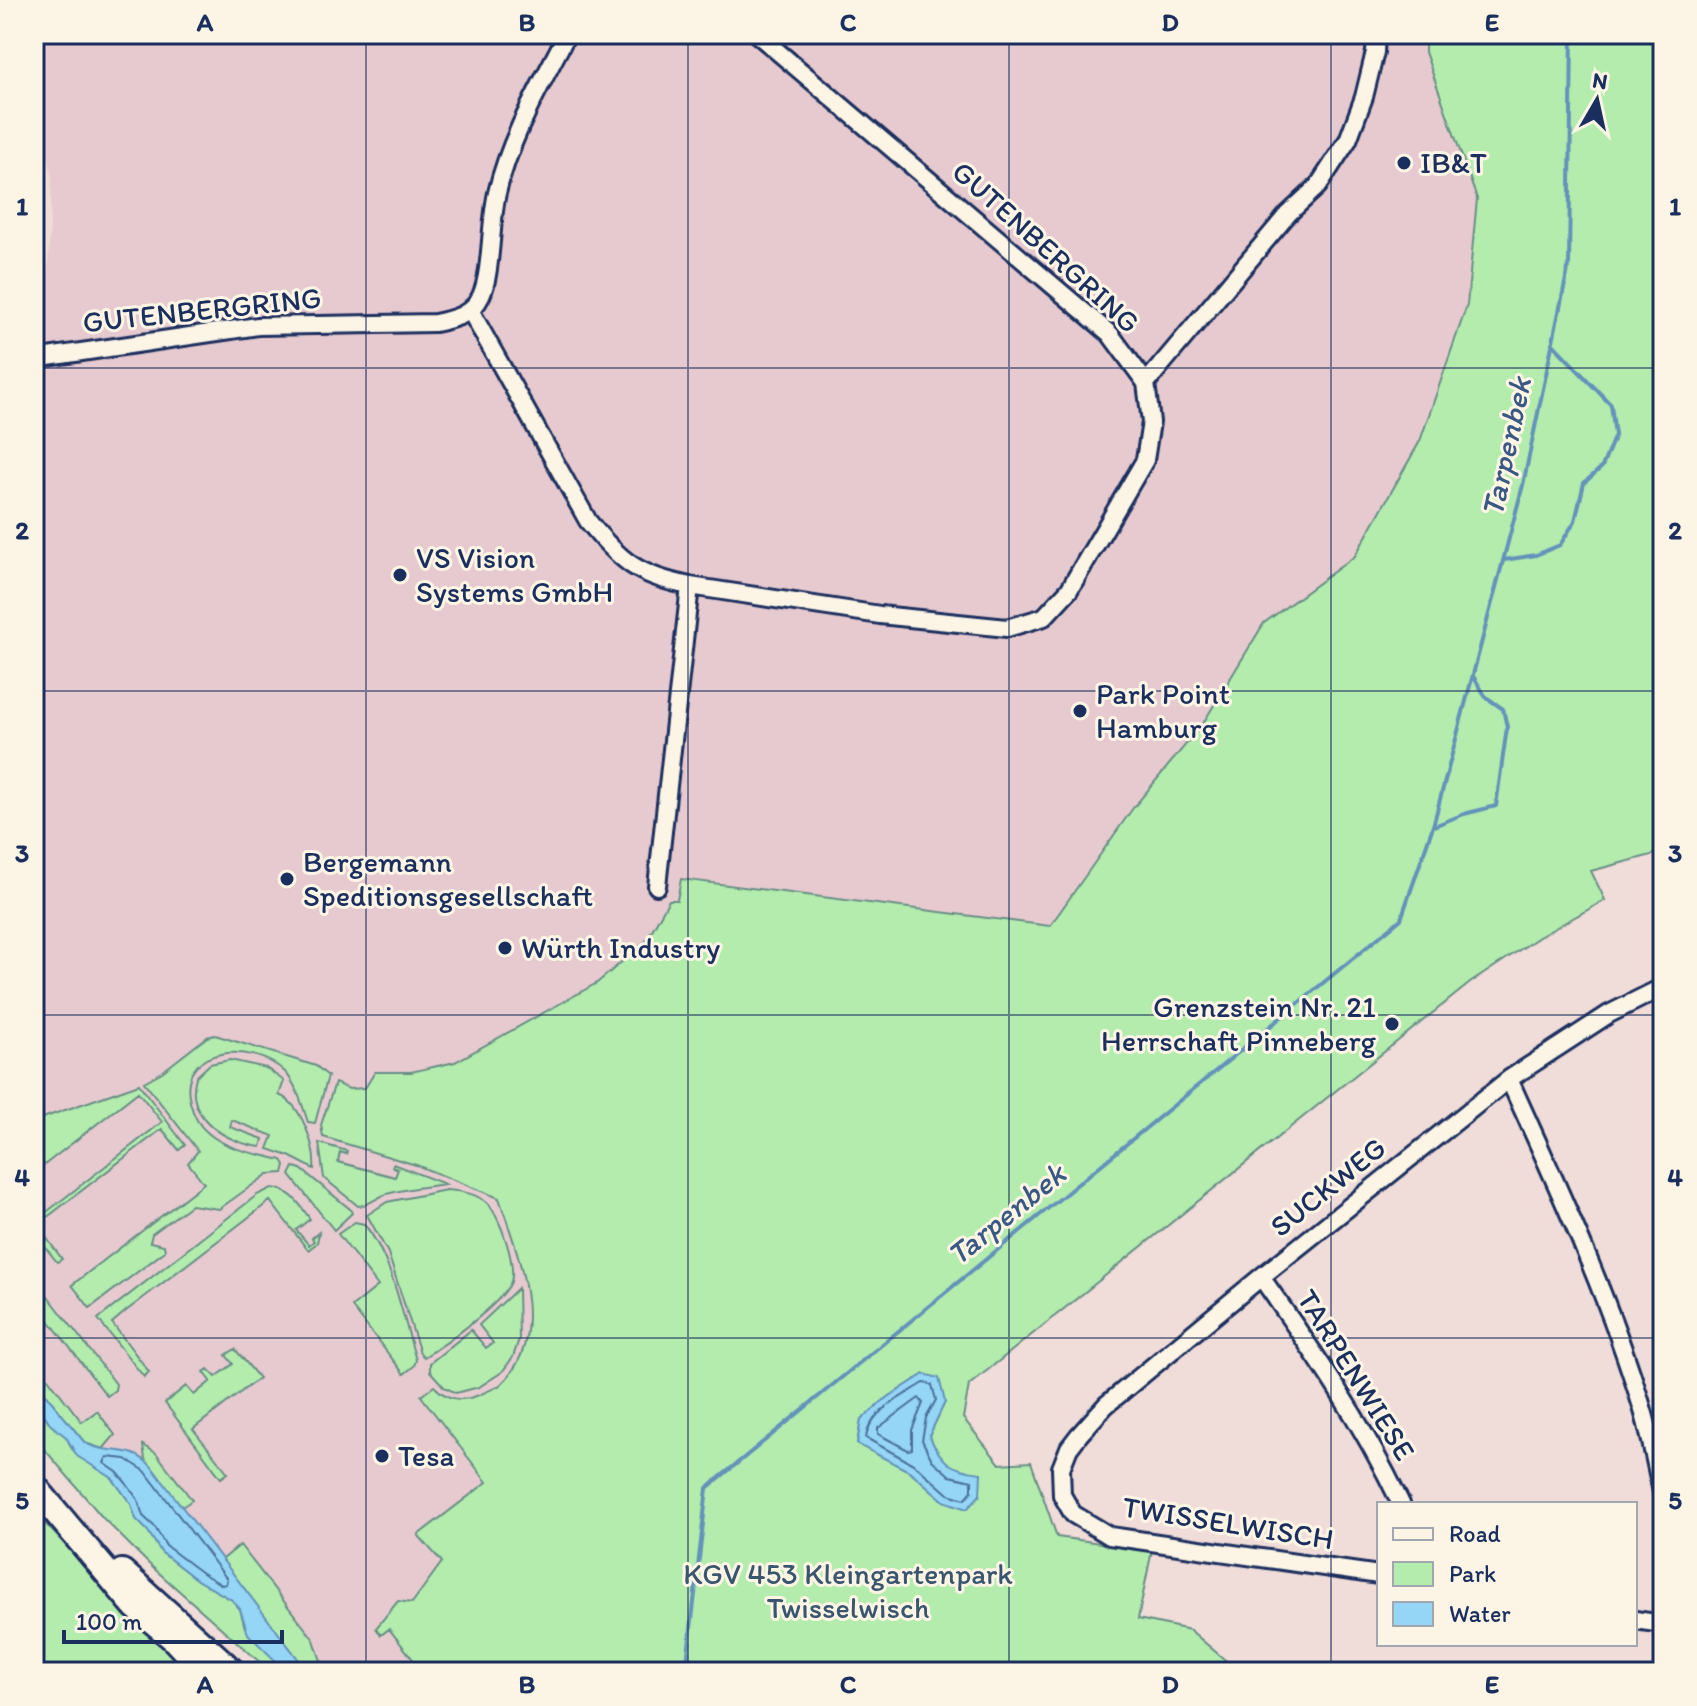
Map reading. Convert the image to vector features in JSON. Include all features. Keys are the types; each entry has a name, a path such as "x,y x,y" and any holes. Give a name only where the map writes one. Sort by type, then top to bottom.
{"main road":[{"path":"34,1486 135,1606 173,1638 205,1672"},
{"path":"80,1538 152,1597 233,1672"}],"street":[{"path":"470,310 484,287 491,221 509,156 567,34"},
{"name":"GUTENBERGRING","path":"34,359 225,330 329,323 435,323 455,319 470,310 568,488 607,546 645,573 690,586 895,617 1007,628 1044,617 1069,590 1145,460 1151,422 1146,383 1110,334 757,34"},
{"path":"1146,383 1288,214 1318,186 1348,140 1364,97 1376,34"},
{"path":"657,886 690,586"},
{"name":"SUCKWEG","path":"1061,1468 1069,1448 1106,1405 1261,1277 1509,1079 1609,1014 1663,987"},
{"path":"1509,1079 1558,1187 1616,1331 1643,1408 1663,1496"},
{"name":"TARPENWIESE","path":"1261,1277 1332,1376 1400,1502"},
{"name":"TWISSELWISCH","path":"1061,1468 1062,1495 1073,1514 1110,1536 1377,1575"},
{"path":"1637,1620 1663,1624"}],"shaded area":[{"path":"34,34 1425,34 1425,52 1477,199 1467,305 1420,441 1355,556 1264,623 1202,725 1133,808 1050,927 681,880 677,901 669,901 646,941 597,983 455,1062 411,1072 375,1072 495,1181 543,1290 442,1672 271,1672 151,1566 103,1518 34,1437 34,327 47,293 52,177 34,85"}],"green space":[{"name":"KGV 453 Kleingartenpark Twisselwisch","path":"1425,34 1663,34 1663,852 1591,871 1605,900 1539,937 1470,983 969,1385 963,1418 1000,1464 1031,1462 1057,1537 1152,1550 1138,1619 1190,1630 1239,1672 423,1672 389,1629 381,1635 376,1628 398,1601 412,1603 442,1562 418,1535 487,1482 421,1396 434,1386 449,1397 466,1399 500,1385 516,1366 525,1344 528,1320 526,1295 522,1270 499,1198 416,1165 323,1137 321,1125 335,1083 349,1089 365,1088 375,1072 411,1072 455,1062 597,983 646,941 669,900 677,900 681,879 1050,926 1133,808 1202,725 1264,623 1355,556 1420,441 1467,305 1477,199 1425,52","holes":["924,1374 945,1402 929,1436 939,1456 955,1470 944,1501 911,1472 857,1444 861,1420 885,1399"]},
{"path":"215,1035 316,1066 328,1076 315,1123 308,1122 289,1077 272,1062 238,1053 206,1059 195,1069 189,1083 190,1102 199,1123 225,1144 282,1160 285,1165 283,1173 268,1174 219,1209 191,1205 152,1234 150,1242 164,1245 165,1251 90,1308 72,1285 204,1183 188,1163 198,1151 144,1082 207,1037"},
{"path":"230,1060 266,1068 284,1081 279,1095 294,1107 306,1127 314,1169 268,1149 273,1136 232,1120 230,1127 263,1139 261,1147 248,1145 222,1134 202,1116 194,1092 196,1077 210,1064"},
{"path":"139,1084 185,1145 179,1150 162,1129 37,1225 62,1259 57,1262 34,1233 34,1211 38,1208 44,1214 162,1122 138,1092 34,1173 34,1121"},
{"path":"319,1143 347,1151 346,1154 340,1152 338,1162 395,1177 398,1169 392,1167 393,1164 445,1184 394,1192 358,1206 324,1178"},
{"path":"294,1167 301,1169 350,1209 352,1213 334,1230 290,1175"},
{"path":"272,1188 285,1192 299,1204 310,1219 296,1230 309,1245 319,1232 317,1243 308,1250 270,1201 126,1311 112,1323 149,1372 144,1377 98,1319 257,1195"},
{"path":"446,1190 473,1195 492,1209 506,1242 512,1276 504,1293 483,1313 424,1357 420,1353 388,1253 367,1215 387,1202"},
{"path":"355,1222 364,1224 374,1238 396,1289 416,1360 404,1374 352,1307 378,1286 338,1234"},
{"path":"34,1278 116,1384 115,1390 107,1396 34,1301"},
{"path":"518,1288 519,1339 513,1357 502,1372 479,1387 456,1393 444,1387 430,1371 430,1363 471,1330 486,1348 493,1343 479,1325"},
{"path":"235,1349 259,1378 193,1429 228,1473 221,1478 165,1403 186,1386 194,1395 211,1381 204,1372 208,1369 216,1377 233,1364 226,1355"},
{"path":"34,1360 82,1422 97,1411 115,1435 103,1449 85,1443 34,1380"},
{"path":"34,1403 51,1425 66,1436 72,1449 112,1478 131,1504 136,1519 161,1552 197,1580 232,1600 240,1609 245,1628 287,1672 271,1672 151,1566 103,1518 34,1437"},
{"path":"143,1445 156,1453 192,1500 182,1507 145,1459"},
{"path":"34,1512 187,1672 34,1672"},
{"path":"240,1545 314,1640 329,1672 308,1672 222,1560"}],"water":[{"path":"924,1374 939,1378 945,1402 929,1436 934,1445 949,1464 981,1473 980,1495 967,1509 944,1501 911,1472 857,1444 861,1420 885,1399"},
{"path":"34,1380 85,1443 127,1452 151,1466 308,1672 287,1672 248,1634 240,1609 232,1600 197,1580 161,1552 136,1519 131,1504 112,1478 77,1456 66,1437 51,1425 34,1403"}],"waterway":[{"name":"Tarpenbek","path":"686,1672 707,1488 1401,919 1433,826 1523,485 1569,264 1572,34"},
{"name":"Tarpenbek","path":"1504,560 1536,555 1560,545 1575,521 1584,483 1602,467 1615,435 1611,405 1552,343"},
{"name":"Tarpenbek","path":"1434,826 1496,806 1507,727 1503,709 1486,697 1473,676"}],"place":[{"name":"IB&T","path":"1404,163"},
{"name":"VS Vision Systems GmbH","path":"400,575"},
{"name":"Park Point Hamburg","path":"1080,711"},
{"name":"Bergemann Speditionsgesellschaft","path":"287,879"},
{"name":"Würth Industry","path":"505,948"},
{"name":"Grenzstein Nr. 21 Herrschaft Pinneberg","path":"1392,1024"},
{"name":"Tesa","path":"382,1456"}]}
